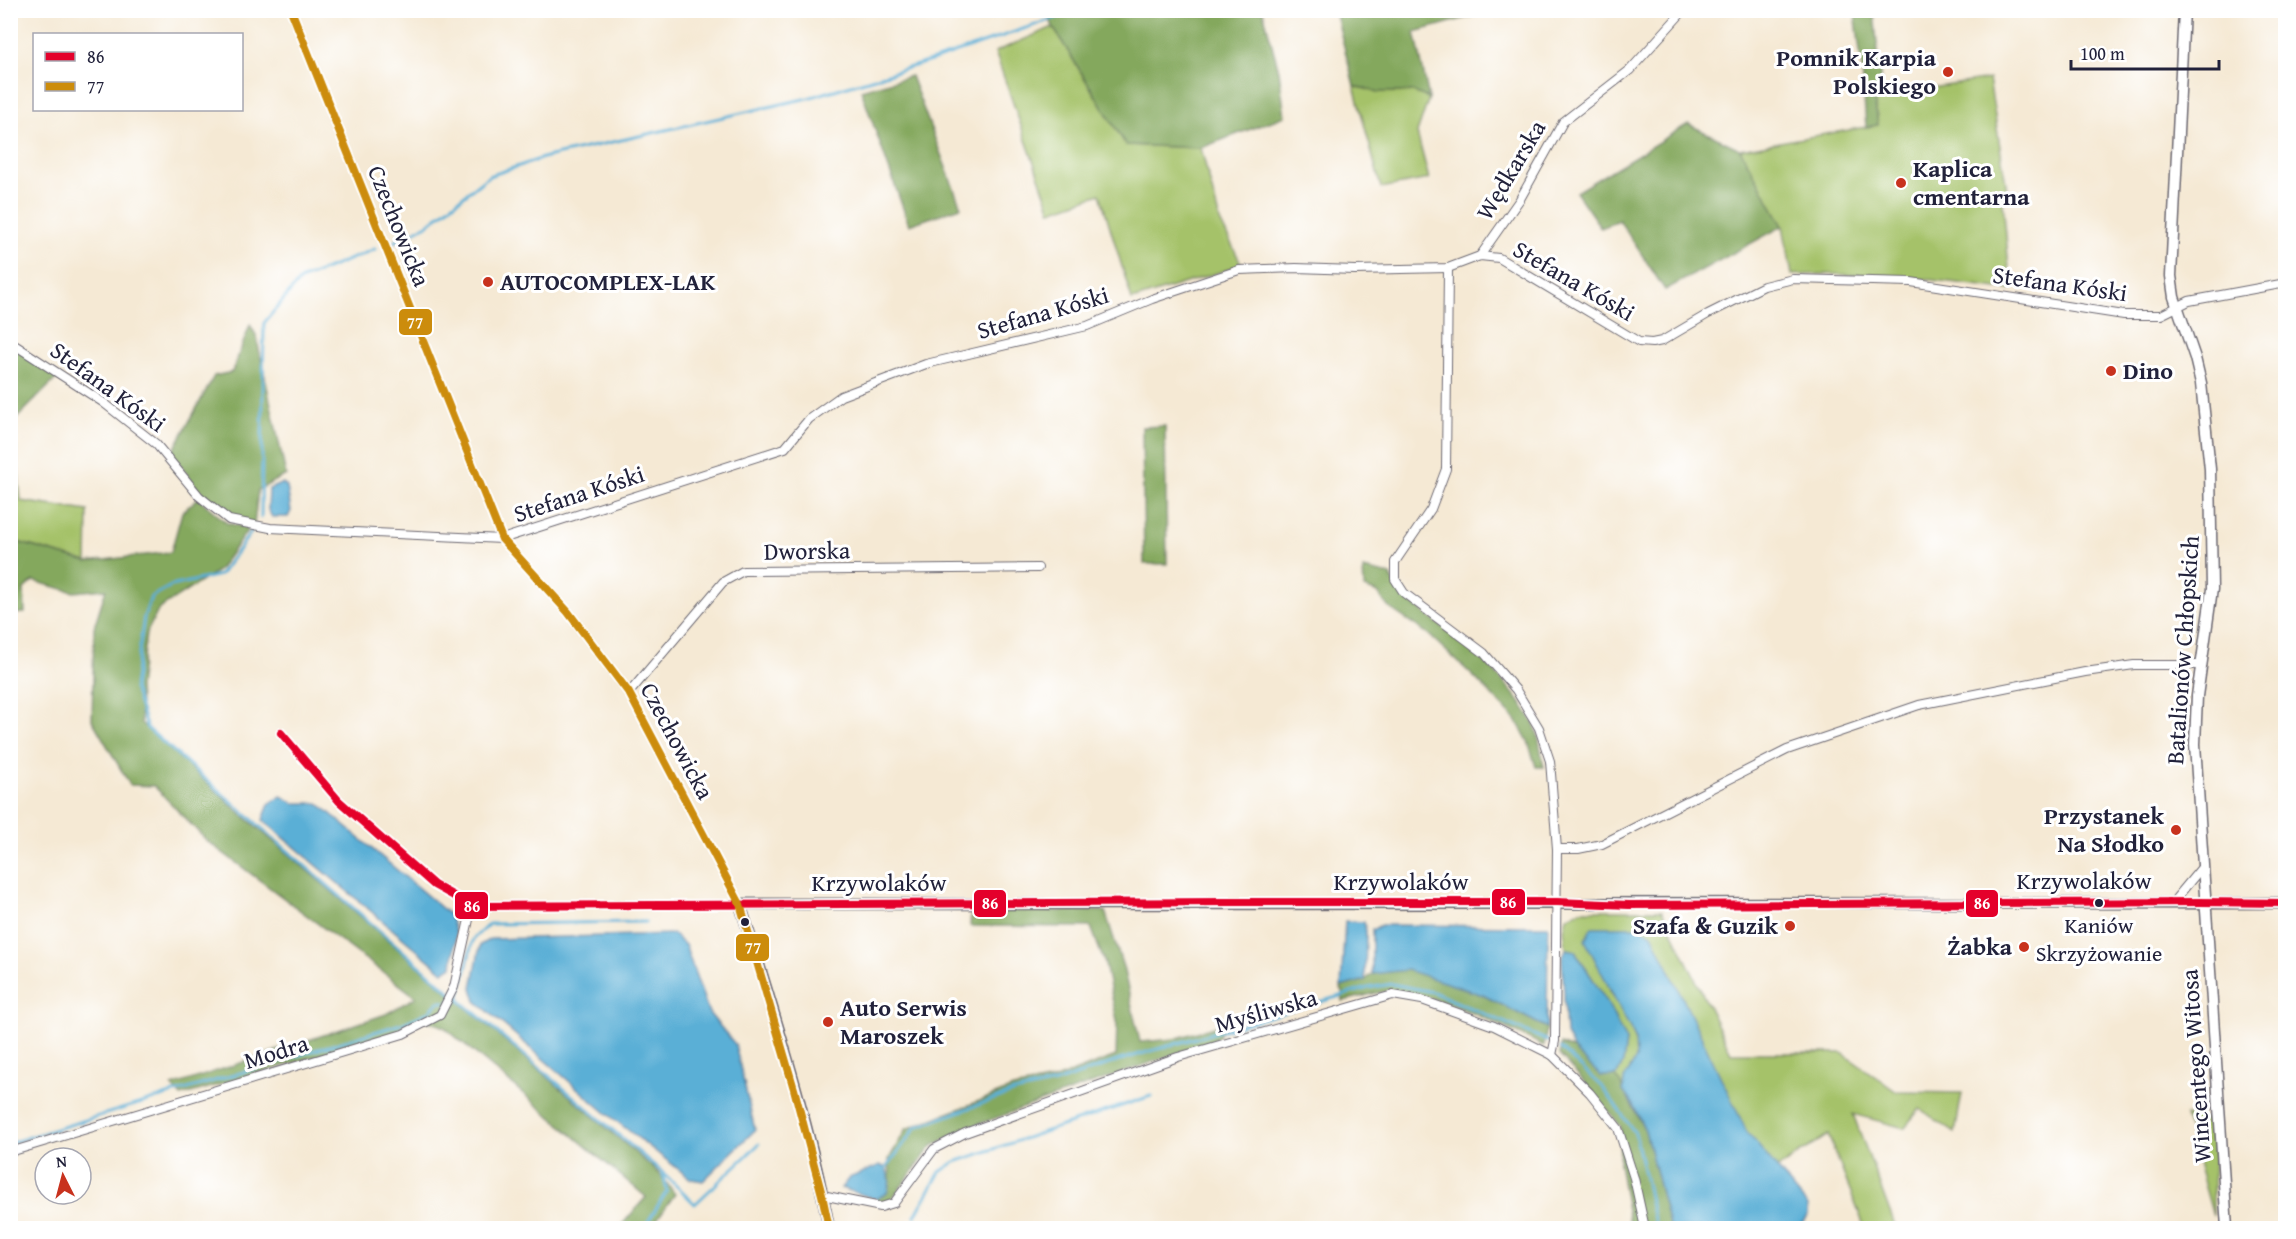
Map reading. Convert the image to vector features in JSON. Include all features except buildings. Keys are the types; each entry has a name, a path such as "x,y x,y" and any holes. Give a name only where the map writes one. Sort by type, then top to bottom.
{"street":[{"name":"Czechowicka","path":"291,10 502,539 568,612 629,693 740,904 794,1089 829,1228"},
{"name":"Wędkarska","path":"1480,256 1520,199 1563,122 1630,70 1684,10"},
{"name":"Batalionów Chłopskich","path":"2184,10 2171,276 2178,307 2195,358 2207,424 2213,566 2210,614 2197,696 2194,744 2205,902"},
{"name":"Stefana Kóski","path":"10,342 104,403 156,444 199,496 229,520 270,528 502,539 785,448 809,419 841,396 926,364 1087,326 1152,299 1239,270 1448,268 1480,256 1499,258 1639,342 1645,343 1662,341 1708,314 1764,286 1793,279 1911,282 2124,315 2161,315 2189,301 2286,283"},
{"path":"1448,268 1446,469 1431,509 1395,562 1395,579 1404,593 1484,653 1516,690 1539,728 1550,761 1557,849 1555,1041 1552,1055"},
{"name":"Dworska","path":"629,693 723,582 743,572 1038,568"},
{"path":"1557,849 1578,849 1602,844 1787,750 1919,705 2124,666 2201,665"},
{"path":"281,733 339,801 434,885 472,906 740,904"},
{"path":"2173,902 2203,866"},
{"name":"Wincentego Witosa","path":"2205,902 2227,1228"},
{"name":"Krzywolaków","path":"740,904 2286,903"},
{"name":"Modra","path":"10,1152 403,1034 422,1025 440,1015 454,987 472,906"},
{"name":"Myśliwska","path":"822,1195 881,1206 894,1203 934,1149 965,1133 1178,1057 1393,995 1422,1000 1494,1026 1552,1055 1590,1093 1618,1128 1634,1178 1645,1228"}],"green space":[{"path":"1335,10 1492,11 1415,32 1429,98 1413,92 1378,92 1354,86"},
{"path":"1047,11 1263,11 1279,71 1285,116 1201,148 1126,145 1053,27"},
{"path":"1855,11 1874,11 1882,97 1874,98 1878,125 1866,127 1862,69"},
{"path":"1053,27 1126,145 1201,148 1220,221 1242,265 1132,300 1100,194 1051,211 995,52"},
{"path":"911,76 961,207 909,225 861,90"},
{"path":"1989,79 2007,190 2002,191 2011,290 1902,277 1792,275 1783,226 1740,149 1878,125 1874,97"},
{"path":"1354,86 1378,92 1413,92 1429,98 1417,133 1429,179 1381,188"},
{"path":"1688,124 1740,149 1783,226 1665,290 1619,220 1601,228 1576,192"},
{"path":"250,325 256,335 286,475 258,490 254,525 230,516 202,495 172,453 214,376 232,372"},
{"path":"11,345 59,376 13,422 11,422"},
{"path":"11,422 13,422 21,501 88,511 87,562 11,540"},
{"path":"1165,426 1167,564 1144,564 1142,427"},
{"path":"198,498 227,523 249,528 219,570 159,609 146,634 139,687 141,723 237,810 659,1173 675,1194 651,1228 619,1228 646,1197 444,1027 424,1019 403,1031 181,1096 172,1086 386,1014 416,997 207,841 154,786 130,785 92,720 94,627 106,589 74,592 33,581 24,589 25,613 11,614 10,540 87,562 171,552 182,512"},
{"path":"1363,569 1391,575 1402,593 1477,654 1501,679 1524,707 1535,726 1544,767 1536,767 1528,741 1516,720 1472,675 1428,634 1388,607 1378,593 1364,588"},
{"path":"971,910 1105,911 1123,967 1140,1042 1174,1039 1227,1023 1217,1039 962,1130 932,1146 890,1201 881,1204 876,1199 887,1193 890,1180 889,1159 906,1129 1013,1088 1053,1080 1116,1056 1117,1021 1105,964 1091,927 970,926"},
{"path":"1582,910 1662,910 1731,1053 1842,1053 1897,1092 1962,1093 1955,1133 1920,1109 1904,1128 1853,1114 1896,1228 1865,1228 1828,1135 1776,1169 1747,1132 1609,989 1635,1039 1636,1057 1625,1080 1623,1091 1616,1076 1623,1063 1626,1041 1606,1000 1575,951 1566,949 1564,929 1567,917"},
{"path":"1407,969 1483,995 1547,1028 1544,1046 1450,1004 1411,993 1387,991 1343,1001 1341,987 1365,980 1372,974"},
{"path":"1561,1044 1574,1050 1601,1076 1616,1076 1645,1130 1670,1228 1630,1228 1619,1163 1621,1127 1593,1091 1559,1055"},
{"path":"2185,1116 2214,1121 2213,1216"}],"water":[{"path":"283,483 287,487 291,511 288,517 272,517 268,510 269,489"},
{"path":"281,796 294,803 318,803 450,915 456,933 452,966 443,972 263,820 269,804"},
{"path":"1345,921 1364,922 1366,931 1365,980 1341,987"},
{"path":"1381,925 1548,926 1547,1028 1483,995 1407,970 1372,974 1372,930"},
{"path":"1592,927 1640,927 1652,934 1747,1132 1808,1206 1808,1215 1800,1226 1670,1228 1645,1130 1633,1105 1623,1091 1624,1079 1636,1059 1635,1038 1585,940"},
{"path":"673,934 685,945 709,1013 735,1044 755,1130 703,1181 691,1179 606,1113 476,1001 472,988 480,945 490,939"},
{"path":"1566,949 1575,951 1606,1000 1626,1041 1623,1063 1616,1076 1601,1076 1574,1050 1566,1034 1562,958"},
{"path":"880,1165 886,1168 890,1180 887,1193 876,1199 841,1188 849,1178"}],"waterway":[{"path":"394,242 427,225 489,176 546,157 808,98 934,60 1078,10"},
{"path":"261,518 264,323 300,280 375,249"},
{"path":"252,531 220,575 171,586 151,597 144,617 134,688 147,728 442,985 662,1172 695,1204 759,1144"},
{"path":"450,1001 459,999 473,939 489,924 646,922"},
{"path":"886,1168 916,1127 1014,1092 1055,1083 1120,1060 1368,988 1392,984 1433,992 1548,1041"},
{"path":"10,1143 401,1024 428,1012 439,1002 444,1002"},
{"path":"1560,1048 1602,1086 1635,1133 1656,1228"},
{"path":"915,1216 940,1172 955,1162 1151,1096"},
{"path":"644,1228 667,1191 663,1174"},
{"path":"909,1228 911,1223"}],"transit line":[{"name":"77","path":"291,10 502,539 568,612 629,693 740,904 794,1089 829,1228"},
{"name":"86","path":"281,733 339,801 434,885 472,906 1225,902 1557,902 1629,905 2286,903"}],"place":[{"name":"Pomnik Karpia Polskiego","path":"1948,72"},
{"name":"Kaplica cmentarna","path":"1901,183"},
{"name":"AUTOCOMPLEX-LAK","path":"488,282"},
{"name":"Dino","path":"2111,371"},
{"name":"Przystanek Na Słodko","path":"2176,830"},
{"name":"Kaniów Skrzyżowanie","path":"2099,903"},
{"name":"Szafa & Guzik","path":"1790,926"},
{"name":"Żabka","path":"2024,947"},
{"name":"Auto Serwis Maroszek","path":"828,1022"}]}
